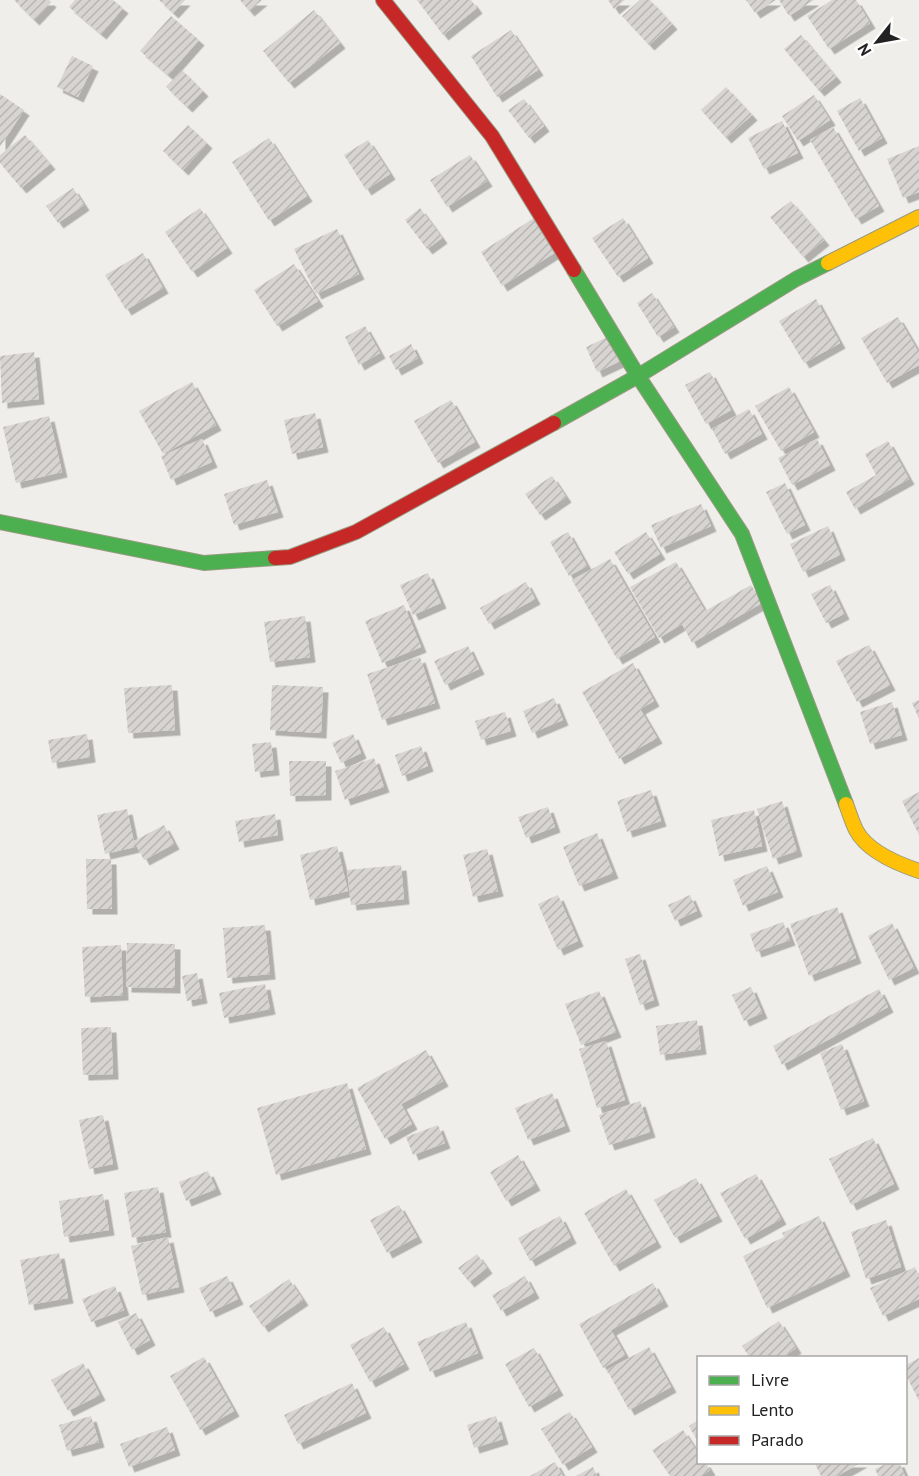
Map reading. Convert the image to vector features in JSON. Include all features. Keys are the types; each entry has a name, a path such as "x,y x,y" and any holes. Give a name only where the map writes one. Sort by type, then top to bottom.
{"street":[{"path":"383,0 492,136 638,376 742,534 857,832 893,863 919,871"},
{"path":"0,522 204,563 290,557 356,532 638,376 796,279 919,217"}],"building":[{"path":"14,0 49,0 51,2 34,20"},
{"path":"75,0 113,0 123,8 101,34 69,7"},
{"path":"159,0 185,0 173,13"},
{"path":"240,0 262,0 249,11"},
{"path":"417,0 471,0 477,8 443,35"},
{"path":"608,0 625,0 614,9"},
{"path":"640,0 650,0 672,24 649,45 622,16"},
{"path":"746,0 776,0 755,13"},
{"path":"779,0 814,0 789,16"},
{"path":"832,0 856,0 870,23 829,49 807,16"},
{"path":"314,10 340,43 289,83 263,51"},
{"path":"171,16 199,40 168,75 140,51"},
{"path":"511,30 538,70 497,97 471,56"},
{"path":"801,35 836,77 819,91 784,49"},
{"path":"72,56 93,66 78,97 57,87"},
{"path":"182,70 203,91 187,107 166,87"},
{"path":"726,87 752,115 726,138 701,110"},
{"path":"0,94 24,110 0,147"},
{"path":"814,95 830,120 798,141 782,116"},
{"path":"860,98 882,138 859,151 837,111"},
{"path":"524,99 544,126 529,138 508,110"},
{"path":"782,121 798,153 764,169 748,138"},
{"path":"188,125 207,143 183,170 163,151"},
{"path":"833,127 879,206 856,219 810,140"},
{"path":"25,135 50,164 21,188 0,163 0,155"},
{"path":"269,138 307,196 269,221 232,162"},
{"path":"368,140 390,174 366,190 344,155"},
{"path":"919,146 919,192 903,198 887,159"},
{"path":"470,155 487,181 447,207 430,180"},
{"path":"73,188 84,205 58,223 46,206"},
{"path":"791,201 824,240 803,257 770,217"},
{"path":"200,208 227,248 192,272 165,232"},
{"path":"420,208 442,238 427,249 405,220"},
{"path":"534,218 556,252 502,286 481,252"},
{"path":"623,218 648,258 618,277 592,238"},
{"path":"337,229 359,274 316,294 294,249"},
{"path":"143,253 163,288 126,310 105,275"},
{"path":"294,264 318,301 277,326 254,290"},
{"path":"652,293 674,327 658,337 637,303"},
{"path":"816,299 840,343 804,363 779,321"},
{"path":"898,317 919,353 919,365 887,383 861,338"},
{"path":"365,326 380,353 359,365 345,337"},
{"path":"616,333 627,358 597,372 586,347"},
{"path":"411,344 418,358 396,370 389,356"},
{"path":"34,352 39,399 2,403 0,356"},
{"path":"710,372 731,410 706,424 685,385"},
{"path":"192,382 216,425 163,454 139,411"},
{"path":"789,387 814,432 781,451 755,406"},
{"path":"451,400 475,442 438,463 414,421"},
{"path":"749,409 762,434 725,454 712,429"},
{"path":"315,413 323,447 292,454 284,420"},
{"path":"49,416 62,472 16,483 3,427"},
{"path":"202,439 212,462 171,480 161,456"},
{"path":"817,439 830,465 792,485 778,458"},
{"path":"888,441 909,479 855,509 846,492 876,475 865,454"},
{"path":"552,476 566,497 540,515 525,494"},
{"path":"267,480 278,512 234,525 224,494"},
{"path":"785,483 805,525 787,534 766,492"},
{"path":"701,504 711,526 661,548 651,525"},
{"path":"828,526 840,555 803,572 790,544"},
{"path":"568,532 587,566 569,576 550,542"},
{"path":"646,532 660,554 628,574 614,552"},
{"path":"610,559 655,637 617,659 572,580"},
{"path":"676,562 705,611 751,585 762,603 692,643 682,624 659,638 630,587"},
{"path":"428,573 441,603 413,615 400,585"},
{"path":"526,582 535,599 489,624 480,608"},
{"path":"830,585 844,614 826,623 811,594"},
{"path":"404,605 421,647 382,663 365,621"},
{"path":"305,616 310,657 270,662 264,622"},
{"path":"869,645 890,685 857,702 836,661"},
{"path":"468,646 479,669 445,685 434,661"},
{"path":"420,657 435,703 382,720 367,674"},
{"path":"633,663 654,701 640,709 657,738 619,759 582,692"},
{"path":"172,685 175,730 128,733 124,688"},
{"path":"272,685 323,687 321,733 270,730"},
{"path":"554,698 563,720 532,733 523,711"},
{"path":"919,700 919,719 912,703"},
{"path":"892,702 902,735 870,744 860,712"},
{"path":"505,712 511,731 481,740 475,721"},
{"path":"87,734 90,757 52,763 48,740"},
{"path":"353,734 361,753 341,763 332,743"},
{"path":"271,742 274,770 255,772 252,744"},
{"path":"421,746 428,766 402,776 395,755"},
{"path":"374,758 384,787 345,800 335,771"},
{"path":"289,761 326,761 326,795 290,796"},
{"path":"651,790 661,821 627,832 617,801"},
{"path":"919,792 919,835 902,801"},
{"path":"782,801 797,851 773,859 757,809"},
{"path":"548,807 555,827 526,838 518,817"},
{"path":"127,809 135,847 105,854 97,815"},
{"path":"754,810 762,846 719,856 711,820"},
{"path":"275,814 278,835 239,842 235,821"},
{"path":"164,825 174,844 144,860 134,841"},
{"path":"597,833 613,873 579,886 563,847"},
{"path":"337,846 348,891 310,900 300,855"},
{"path":"487,849 498,891 473,897 463,855"},
{"path":"86,859 111,859 112,909 87,909"},
{"path":"401,865 404,899 351,905 347,870"},
{"path":"767,866 778,892 743,906 733,880"},
{"path":"558,895 578,941 558,950 538,904"},
{"path":"690,895 697,911 675,921 668,905"},
{"path":"837,907 856,958 809,976 790,924"},
{"path":"783,922 790,940 756,952 750,934"},
{"path":"892,923 914,968 889,980 868,936"},
{"path":"265,925 270,974 227,978 223,928"},
{"path":"127,943 175,944 175,988 126,987"},
{"path":"121,945 123,995 85,997 82,947"},
{"path":"640,954 654,1000 640,1005 625,959"},
{"path":"197,973 202,998 187,1001 182,976"},
{"path":"265,984 270,1009 224,1018 219,993"},
{"path":"751,987 762,1013 744,1021 732,995"},
{"path":"879,989 888,1007 782,1065 773,1046"},
{"path":"599,991 616,1032 581,1045 565,1004"},
{"path":"697,1020 701,1049 660,1055 656,1026"},
{"path":"111,1027 113,1074 83,1075 81,1028"},
{"path":"606,1041 625,1100 597,1108 579,1049"},
{"path":"842,1044 864,1101 841,1110 820,1053"},
{"path":"426,1050 443,1081 401,1104 412,1124 385,1139 357,1088"},
{"path":"347,1083 366,1149 276,1175 257,1108"},
{"path":"552,1093 565,1126 528,1140 515,1108"},
{"path":"640,1101 650,1132 609,1145 599,1115"},
{"path":"103,1115 113,1164 89,1169 79,1120"},
{"path":"438,1125 445,1143 413,1155 406,1137"},
{"path":"873,1138 894,1184 851,1205 829,1159"},
{"path":"518,1155 535,1185 506,1201 490,1172"},
{"path":"208,1171 216,1189 186,1201 179,1182"},
{"path":"756,1174 781,1219 745,1239 720,1193"},
{"path":"696,1178 717,1216 675,1238 654,1200"},
{"path":"158,1187 166,1232 132,1238 124,1193"},
{"path":"626,1189 656,1242 614,1266 584,1213"},
{"path":"103,1194 109,1230 64,1237 59,1201"},
{"path":"399,1205 417,1237 387,1253 370,1220"},
{"path":"560,1216 571,1238 530,1261 518,1238"},
{"path":"819,1216 845,1271 767,1308 743,1256 784,1237 782,1233"},
{"path":"886,1220 901,1267 866,1279 851,1232"},
{"path":"168,1237 179,1287 142,1295 131,1246"},
{"path":"59,1253 68,1298 29,1305 20,1260"},
{"path":"477,1254 487,1268 469,1282 458,1268"},
{"path":"915,1267 919,1276 919,1299 883,1316 870,1288"},
{"path":"227,1276 238,1299 210,1312 199,1288"},
{"path":"525,1276 534,1293 501,1311 492,1295"},
{"path":"289,1279 303,1300 263,1327 249,1306"},
{"path":"653,1283 663,1301 611,1330 625,1355 603,1368 579,1324"},
{"path":"115,1286 124,1310 91,1322 82,1299"},
{"path":"136,1313 150,1340 132,1350 118,1322"},
{"path":"779,1321 796,1348 785,1356 749,1356 742,1346"},
{"path":"466,1322 478,1353 430,1372 417,1342"},
{"path":"384,1327 404,1364 370,1382 350,1345"},
{"path":"649,1347 671,1387 629,1410 607,1370"},
{"path":"534,1348 558,1390 529,1407 505,1364"},
{"path":"204,1357 234,1411 200,1430 170,1376"},
{"path":"919,1358 919,1401 907,1377 907,1364"},
{"path":"83,1363 100,1395 68,1411 51,1380"},
{"path":"352,1383 366,1413 298,1444 284,1415"},
{"path":"570,1412 592,1447 563,1465 541,1429"},
{"path":"91,1416 99,1442 67,1451 59,1425"},
{"path":"496,1416 503,1439 474,1448 467,1425"},
{"path":"697,1421 697,1440 689,1426"},
{"path":"167,1427 175,1450 129,1467 120,1444"},
{"path":"683,1430 697,1451 697,1464 706,1464 710,1470 701,1476 670,1476 652,1450"},
{"path":"555,1462 563,1476 530,1476"},
{"path":"815,1464 858,1464 837,1476 821,1476"},
{"path":"886,1464 900,1464 905,1476 878,1476 875,1469"},
{"path":"593,1467 597,1476 576,1476"}],"traffic: fast":[{"path":"554,423 638,376 796,279 828,263"},
{"path":"574,270 638,376 742,534 846,804"},
{"path":"0,522 204,563 275,558"}],"traffic: slow":[{"path":"828,263 919,217"},
{"path":"846,804 861,838 875,850 919,871"}],"traffic: jam":[{"path":"383,0 492,136 574,270"},
{"path":"275,558 290,557 356,532 554,423"}]}
